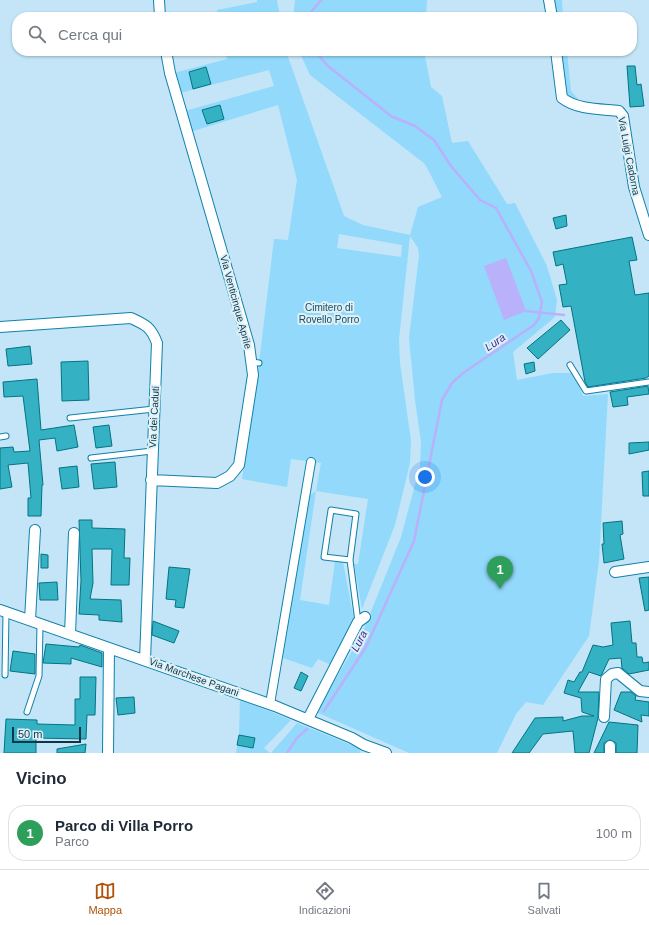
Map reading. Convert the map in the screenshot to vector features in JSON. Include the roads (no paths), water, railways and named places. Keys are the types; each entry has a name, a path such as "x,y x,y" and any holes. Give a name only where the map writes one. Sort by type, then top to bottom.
{"street":[{"path":"159,0 160,12"},
{"path":"549,0 551,12"},
{"name":"Via Venticinque Aprile","path":"151,480 217,483 230,476 235,471 239,465 255,363 170,73 167,56"},
{"name":"Via Luigi Cadorna","path":"557,56 562,98 569,103 581,107 619,111 623,116 634,187 649,235"},
{"name":"Via dei Caduti","path":"0,327 131,318 144,324 153,331 157,343 145,660"},
{"path":"270,704 311,462"},
{"path":"30,620 35,530"},
{"path":"70,634 74,534"},
{"path":"615,572 649,567"},
{"name":"Via Marchese Pagani","path":"3,611 270,704 308,719 366,749 386,753"},
{"path":"308,719 362,619"},
{"path":"108,753 109,648"},
{"path":"604,717 606,679 612,674 618,673 640,691 649,692"}],"lane":[{"path":"570,365 586,391 649,382"},
{"path":"70,418 154,409"},
{"path":"0,436 6,436"},
{"path":"92,458 152,451"},
{"path":"350,560 324,557 331,510 356,514 350,560 362,619"},
{"path":"3,611 5,675"},
{"path":"27,712 39,676 40,624"}],"waterway":[{"name":"Lura","path":"311,12 321,0"},
{"name":"Lura","path":"319,56 328,66 391,116 415,126 434,140 451,166 480,200 496,208 531,271 542,302 539,318 534,325 463,373 452,383 442,400 414,541 366,647 324,711"},
{"path":"526,311 564,315"},
{"name":"Lura","path":"287,753 297,738 307,729"}],"place":[{"name":"Parco di Villa Porro","path":"500,589"}],"park label":[{"name":"Cimitero di Rovello Porro","path":"329,312"}]}
